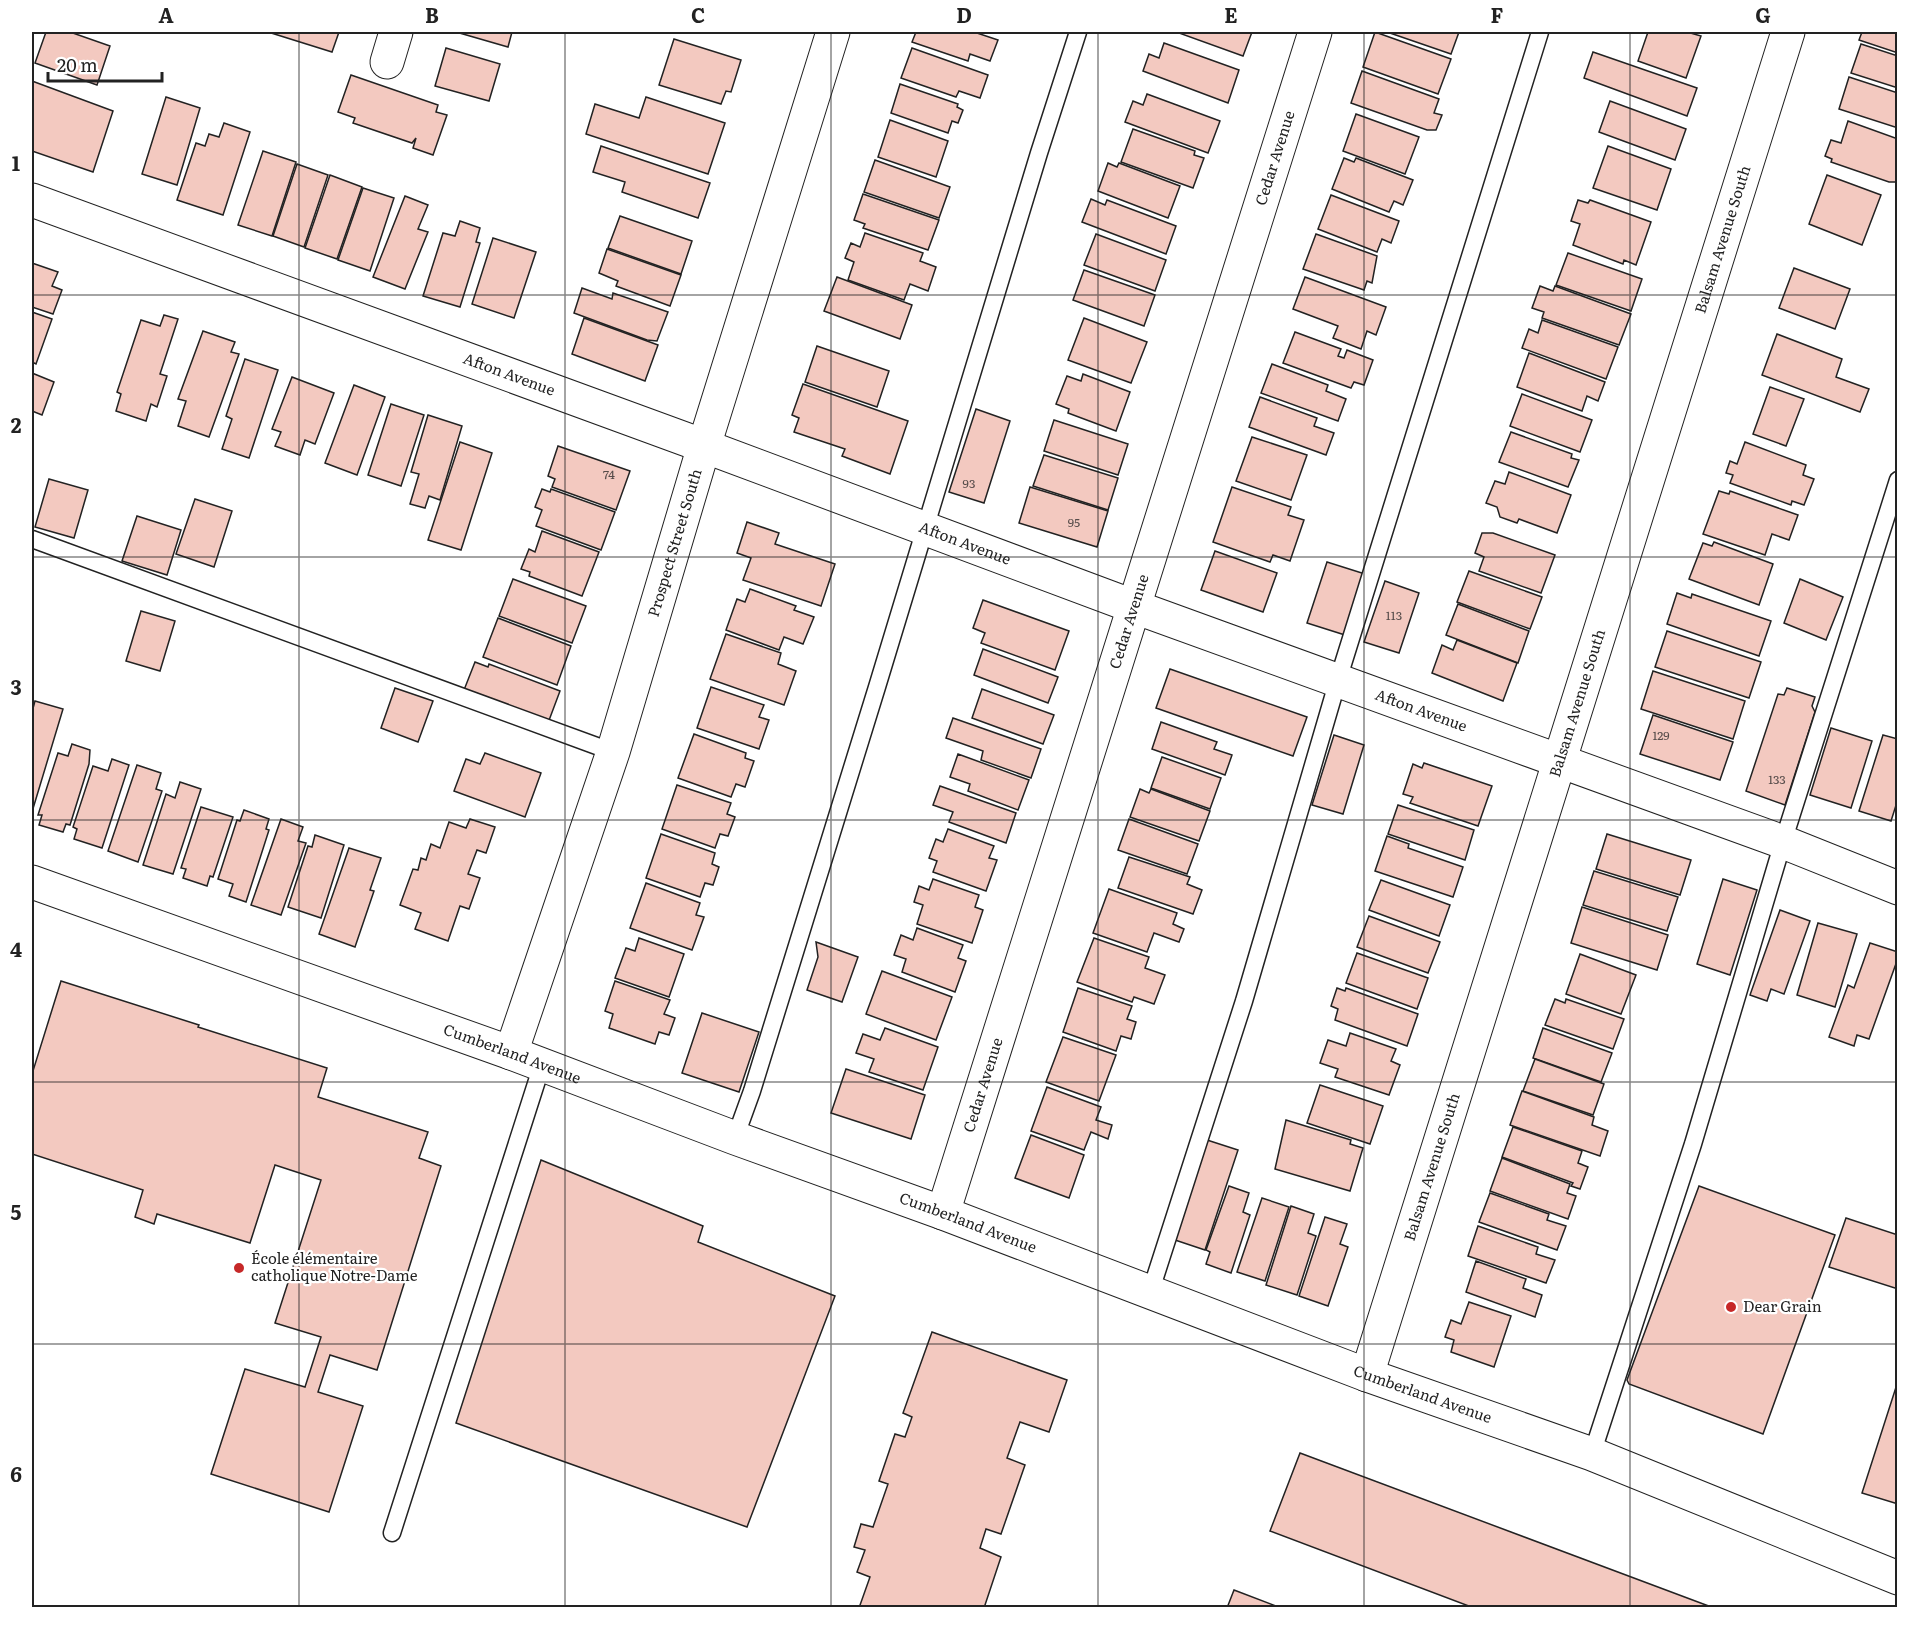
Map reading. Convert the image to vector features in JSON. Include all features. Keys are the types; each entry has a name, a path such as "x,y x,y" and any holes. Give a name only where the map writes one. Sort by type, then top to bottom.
{"street":[{"path":"387,62 396,32"},
{"name":"Prospect Street South","path":"511,1053 613,752 704,446 832,32"},
{"name":"Cedar Avenue","path":"943,1213 1136,607 1315,32"},
{"name":"Balsam Avenue South","path":"1367,1375 1788,32"},
{"name":"Afton Avenue","path":"32,200 925,527 1136,607 1783,842 1898,888"},
{"name":"Cumberland Avenue","path":"32,882 511,1053 735,1138 943,1213 1367,1375 1592,1454 1898,1578"}],"lane":[{"path":"735,1138 1035,164 1078,32"},
{"path":"1150,1293 1244,1000 1338,680 1540,32"},
{"path":"1592,1454 1693,1144 1783,842 1898,480"},
{"path":"32,539 613,752"},
{"path":"392,1533 542,1065"}],"building":[{"path":"46,32 70,32 110,46 97,85 35,63"},
{"path":"268,32 339,32 332,52"},
{"path":"456,32 512,32 508,47"},
{"path":"916,32 974,32 998,40 990,61 970,54 968,61 912,42"},
{"path":"1180,32 1252,32 1243,56"},
{"path":"1375,32 1451,59 1438,94 1363,67"},
{"path":"1387,32 1459,32 1451,54"},
{"path":"1648,32 1687,32 1701,36 1686,78 1638,61"},
{"path":"1862,32 1898,32 1898,53 1859,40"},
{"path":"674,39 741,60 731,92 726,91 721,104 659,85"},
{"path":"1164,43 1239,70 1228,103 1143,71 1149,54 1159,58"},
{"path":"1861,44 1898,56 1898,88 1851,73"},
{"path":"446,48 500,64 489,101 435,86"},
{"path":"912,48 988,75 980,98 959,91 956,97 901,78"},
{"path":"1593,52 1697,88 1687,116 1584,78"},
{"path":"1362,71 1439,99 1434,113 1442,115 1436,130 1427,130 1351,103"},
{"path":"351,75 438,105 436,112 447,115 433,155 413,148 416,138 412,143 353,123 355,118 338,112"},
{"path":"1849,77 1898,93 1898,128 1839,109"},
{"path":"32,81 113,111 93,172 32,151"},
{"path":"900,84 958,104 957,107 963,110 958,123 952,121 948,133 891,113"},
{"path":"1147,94 1220,121 1208,153 1125,122 1133,101 1143,105"},
{"path":"166,97 200,108 177,185 142,174"},
{"path":"646,97 725,123 708,174 586,134 595,104 639,118"},
{"path":"1610,101 1686,129 1675,160 1599,132"},
{"path":"1356,114 1419,137 1405,174 1343,151"},
{"path":"890,120 948,141 936,177 878,157"},
{"path":"1848,121 1898,139 1896,182 1889,182 1831,162 1832,159 1825,156 1831,140 1841,143"},
{"path":"224,123 250,132 223,215 177,200 196,143 205,146 209,134 219,137"},
{"path":"1133,129 1195,151 1194,155 1204,158 1193,188 1121,162"},
{"path":"601,146 710,183 698,218 622,192 625,182 593,172"},
{"path":"1608,146 1671,169 1657,210 1593,188"},
{"path":"263,151 296,162 272,236 238,225"},
{"path":"1344,158 1354,162 1356,158 1413,180 1403,205 1394,201 1389,212 1332,189"},
{"path":"875,160 950,187 939,218 864,192"},
{"path":"1108,163 1117,167 1119,163 1180,186 1168,218 1098,191"},
{"path":"297,164 328,175 304,247 273,236"},
{"path":"330,175 362,187 337,259 305,248"},
{"path":"1827,175 1881,195 1862,245 1809,224"},
{"path":"363,188 394,198 370,271 338,260"},
{"path":"863,194 939,220 928,250 863,228 865,224 854,220"},
{"path":"1331,195 1399,221 1391,243 1382,239 1377,252 1318,229"},
{"path":"405,196 428,205 418,229 428,232 405,289 373,277"},
{"path":"1091,199 1105,205 1107,200 1176,226 1166,254 1082,222"},
{"path":"1578,200 1588,203 1590,200 1651,222 1636,265 1624,260 1623,264 1573,245 1580,224 1571,221"},
{"path":"620,216 692,241 681,274 608,248"},
{"path":"460,221 480,228 476,242 480,243 460,307 423,296 443,233 455,236"},
{"path":"865,233 923,253 920,261 936,267 928,291 910,284 904,300 848,280 854,262 845,258 851,243 860,247"},
{"path":"1096,234 1166,260 1155,291 1084,265"},
{"path":"1316,234 1377,256 1372,283 1367,281 1364,290 1303,269"},
{"path":"493,238 536,252 514,318 472,304"},
{"path":"607,249 681,275 670,306 616,286 618,281 599,273"},
{"path":"1568,253 1642,279 1631,311 1556,285"},
{"path":"32,263 58,272 52,286 62,290 53,314 32,307"},
{"path":"1794,268 1850,289 1835,329 1779,308"},
{"path":"1084,270 1155,295 1144,326 1073,300"},
{"path":"837,277 912,305 900,339 824,311"},
{"path":"1305,277 1386,307 1376,335 1367,331 1361,349 1333,338 1338,326 1293,309"},
{"path":"1540,286 1553,291 1555,286 1631,314 1619,345 1542,318 1544,312 1532,308"},
{"path":"582,288 612,299 613,293 668,312 657,341 647,340 574,313"},
{"path":"32,312 52,319 36,364 32,362"},
{"path":"164,315 178,319 160,374 167,376 157,407 151,404 146,421 116,411 121,394 117,392 141,320 160,326"},
{"path":"584,318 658,345 645,381 572,354"},
{"path":"1084,318 1147,342 1131,383 1068,360"},
{"path":"1542,320 1618,347 1606,379 1522,348 1529,329 1538,333"},
{"path":"203,331 235,342 231,352 239,354 209,437 178,426 186,401 178,399"},
{"path":"1295,332 1341,349 1338,356 1344,358 1347,350 1373,360 1364,385 1354,382 1351,388 1283,363"},
{"path":"1777,334 1842,359 1836,377 1869,389 1860,412 1762,375"},
{"path":"817,346 889,371 877,407 805,382"},
{"path":"1529,353 1605,382 1598,401 1587,396 1582,411 1517,387"},
{"path":"245,359 278,370 249,458 222,449 232,419 226,416"},
{"path":"1272,364 1328,385 1326,391 1346,399 1338,421 1261,393"},
{"path":"32,373 54,382 42,415 32,411"},
{"path":"1083,374 1130,392 1116,431 1068,413 1069,409 1056,404 1067,376 1081,381"},
{"path":"292,377 334,393 315,444 305,440 300,455 275,446 281,432 272,429"},
{"path":"803,384 908,421 890,474 842,456 845,449 794,432 799,418 792,415"},
{"path":"354,385 385,397 357,475 325,463"},
{"path":"1770,387 1804,399 1786,446 1753,434"},
{"path":"1522,394 1592,420 1580,452 1510,426"},
{"path":"1260,397 1317,418 1314,426 1334,433 1326,455 1249,427"},
{"path":"391,404 424,415 401,486 368,475"},
{"path":"976,409 1010,421 984,503 949,492"},
{"path":"428,415 462,426 440,500 429,496 425,508 410,504 419,474 411,472"},
{"path":"1054,420 1128,444 1118,475 1044,451"},
{"path":"1511,432 1572,454 1571,458 1579,460 1568,487 1499,462"},
{"path":"1252,437 1307,455 1291,500 1236,481"},
{"path":"460,442 492,453 461,550 428,540"},
{"path":"1745,442 1806,465 1803,475 1814,479 1804,505 1792,501 1791,505 1730,483 1733,475 1726,473 1730,461 1737,464"},
{"path":"558,446 630,471 616,510 552,487 555,479 548,476"},
{"path":"1044,455 1118,478 1108,510 1033,486"},
{"path":"1509,472 1571,495 1557,533 1519,519 1517,523 1500,517 1497,507 1486,503 1495,481 1505,484"},
{"path":"49,479 88,490 74,538 35,527"},
{"path":"1030,487 1108,511 1097,547 1019,523"},
{"path":"1232,487 1291,507 1288,515 1304,520 1290,561 1273,555 1270,562 1213,542"},
{"path":"542,489 550,492 551,489 615,512 601,550 536,526 542,510 535,507"},
{"path":"1719,491 1729,494 1730,491 1798,515 1789,540 1772,534 1765,555 1703,534"},
{"path":"195,499 232,511 214,567 176,554"},
{"path":"137,516 181,530 167,575 122,561"},
{"path":"747,522 779,533 775,544 835,564 821,606 743,580 751,558 737,553"},
{"path":"542,531 599,552 582,596 529,576 530,572 521,569 529,549 535,552"},
{"path":"1482,533 1493,533 1555,555 1541,593 1479,571 1484,557 1475,553"},
{"path":"1714,542 1773,564 1759,605 1689,579 1703,543 1712,546"},
{"path":"1215,551 1277,573 1263,612 1201,590"},
{"path":"1327,562 1365,574 1345,635 1307,623"},
{"path":"1469,571 1542,597 1530,629 1457,602"},
{"path":"513,579 586,606 572,643 499,616"},
{"path":"1800,579 1843,597 1826,640 1784,623"},
{"path":"1385,581 1419,593 1399,653 1364,642"},
{"path":"750,589 796,606 794,610 814,617 803,644 784,637 779,650 726,630 737,599 745,602"},
{"path":"1677,593 1691,598 1692,594 1771,621 1759,656 1667,624"},
{"path":"983,600 1069,631 1055,670 981,643 985,633 973,628"},
{"path":"1458,604 1529,631 1518,663 1446,635"},
{"path":"141,611 175,621 160,671 126,661"},
{"path":"498,618 571,646 557,685 483,657"},
{"path":"1667,631 1761,662 1749,698 1655,667"},
{"path":"726,634 781,653 778,664 796,671 784,705 710,679"},
{"path":"1457,640 1517,663 1503,701 1432,673 1442,645 1453,650"},
{"path":"983,649 1058,677 1048,703 974,675"},
{"path":"475,662 488,667 489,664 560,691 548,723 464,690"},
{"path":"1170,669 1307,717 1293,756 1156,708"},
{"path":"1653,671 1745,701 1733,739 1641,709"},
{"path":"711,687 764,705 759,717 769,720 759,749 697,728"},
{"path":"395,688 433,701 418,742 381,728"},
{"path":"1787,688 1815,697 1812,706 1815,712 1785,805 1746,791 1778,694 1784,695"},
{"path":"982,689 1054,715 1043,744 972,718"},
{"path":"35,701 63,709 32,812 32,712"},
{"path":"1653,715 1733,742 1720,780 1640,754"},
{"path":"953,718 1041,749 1031,778 981,760 983,751 946,738"},
{"path":"1161,722 1217,742 1214,749 1232,755 1225,775 1152,749"},
{"path":"1831,728 1872,741 1851,808 1810,795"},
{"path":"694,734 746,753 745,758 754,761 745,787 736,784 731,797 678,778"},
{"path":"1334,735 1364,745 1343,814 1312,805"},
{"path":"1883,735 1898,739 1898,799 1891,821 1859,811"},
{"path":"72,744 90,750 89,764 70,825 66,824 63,832 39,825 42,815 38,815 58,753 68,756"},
{"path":"485,753 541,773 525,817 454,791 466,759 480,764"},
{"path":"958,754 1029,780 1018,810 968,791 970,784 950,777"},
{"path":"1162,757 1221,778 1210,809 1151,788"},
{"path":"112,759 129,765 102,848 74,839 77,829 73,827 93,766 108,771"},
{"path":"1424,763 1492,786 1478,826 1410,803 1413,797 1403,794 1413,764 1422,768"},
{"path":"137,765 161,773 156,789 162,791 138,862 108,851"},
{"path":"180,782 201,789 173,874 143,865 166,794 175,798"},
{"path":"677,785 731,803 727,814 735,817 728,836 720,834 715,848 662,829"},
{"path":"940,786 1016,813 1006,843 949,822 953,812 933,805"},
{"path":"1140,789 1149,793 1151,789 1210,811 1199,841 1130,817"},
{"path":"1398,805 1474,830 1465,860 1388,834"},
{"path":"201,807 233,817 213,877 210,876 207,886 183,878 186,869 181,868"},
{"path":"244,810 269,819 266,829 269,830 246,902 229,896 233,884 218,879 237,820 240,821"},
{"path":"281,819 303,827 298,841 306,843 281,915 251,905"},
{"path":"470,819 495,827 486,853 477,850 468,874 480,878 469,909 460,906 448,941 415,929 421,913 400,905 413,869 418,870 421,858 426,860 431,844 440,848 449,822 466,828"},
{"path":"1129,819 1198,844 1187,874 1118,850"},
{"path":"948,829 994,846 989,858 997,860 986,891 933,872 937,861 929,858 936,839 943,842"},
{"path":"661,834 715,853 712,864 719,867 713,885 705,883 700,897 646,878"},
{"path":"1607,834 1691,860 1680,895 1596,869"},
{"path":"315,835 344,845 321,918 288,907 308,846 312,847"},
{"path":"1387,836 1409,844 1408,848 1463,867 1453,897 1375,871"},
{"path":"349,848 381,858 370,890 374,891 355,947 319,934"},
{"path":"1129,857 1190,877 1187,884 1202,890 1193,914 1118,888"},
{"path":"1594,871 1678,897 1667,931 1583,905"},
{"path":"933,879 979,895 975,907 983,910 972,943 917,924 923,905 914,902 919,886 929,890"},
{"path":"1723,879 1757,890 1730,975 1697,964"},
{"path":"1381,880 1450,905 1439,936 1369,910"},
{"path":"646,883 700,903 696,915 704,917 692,950 630,928"},
{"path":"1109,889 1177,913 1173,924 1184,929 1179,942 1154,933 1147,952 1093,933"},
{"path":"1582,907 1668,935 1657,970 1571,943"},
{"path":"1780,910 1810,921 1784,994 1771,989 1767,1001 1750,995"},
{"path":"1369,916 1440,942 1428,973 1357,947"},
{"path":"1818,923 1857,934 1835,1007 1797,995"},
{"path":"917,928 963,945 958,958 966,961 955,992 902,972 906,959 894,955 901,935 913,940"},
{"path":"639,938 684,954 669,997 615,978 626,948 635,951"},
{"path":"1094,938 1149,957 1145,968 1165,975 1154,1004 1134,997 1132,1002 1077,982"},
{"path":"816,942 858,957 842,1002 807,990 818,957"},
{"path":"1870,943 1898,952 1898,958 1869,1039 1857,1035 1854,1046 1829,1037 1848,985 1854,988"},
{"path":"1357,953 1428,978 1417,1009 1346,983"},
{"path":"1580,954 1636,975 1621,1014 1566,994"},
{"path":"882,971 952,997 936,1040 866,1014"},
{"path":"61,981 327,1068 318,1097 428,1132 419,1158 441,1166 377,1370 330,1355 318,1392 363,1406 329,1512 211,1474 245,1369 305,1387 321,1337 275,1323 321,1180 275,1165 250,1243 157,1214 154,1224 135,1217 143,1190 32,1154 32,1074"},
{"path":"615,981 670,1000 664,1014 675,1018 669,1035 659,1032 655,1044 609,1028 613,1014 605,1011"},
{"path":"1078,988 1132,1006 1127,1019 1136,1022 1131,1039 1121,1036 1116,1051 1063,1032"},
{"path":"1337,988 1345,991 1346,988 1418,1014 1407,1046 1335,1020 1338,1009 1331,1006"},
{"path":"1555,999 1565,1003 1566,999 1624,1019 1613,1049 1545,1025"},
{"path":"702,1013 759,1032 739,1092 682,1073"},
{"path":"885,1028 938,1047 923,1090 869,1072 874,1059 856,1053 863,1034 880,1040"},
{"path":"1543,1028 1612,1053 1601,1082 1533,1058"},
{"path":"1350,1033 1396,1049 1391,1061 1400,1065 1389,1095 1335,1077 1338,1069 1320,1063 1328,1040 1346,1046"},
{"path":"1063,1037 1116,1055 1099,1101 1046,1082"},
{"path":"1535,1059 1604,1084 1593,1115 1523,1091"},
{"path":"846,1069 925,1095 911,1139 831,1113"},
{"path":"1320,1085 1383,1106 1370,1144 1307,1123"},
{"path":"1047,1087 1101,1107 1096,1120 1112,1125 1108,1139 1091,1132 1084,1150 1031,1131"},
{"path":"1522,1091 1594,1117 1592,1125 1608,1131 1600,1156 1510,1125"},
{"path":"1286,1120 1351,1140 1350,1144 1363,1148 1350,1191 1275,1169"},
{"path":"1513,1127 1582,1151 1578,1163 1588,1167 1580,1189 1571,1186 1573,1183 1502,1157"},
{"path":"1031,1135 1084,1155 1069,1198 1015,1178"},
{"path":"1207,1140 1238,1150 1205,1250 1175,1240"},
{"path":"1502,1158 1570,1184 1567,1193 1576,1196 1568,1219 1490,1191"},
{"path":"541,1160 703,1226 698,1242 835,1296 747,1527 456,1423"},
{"path":"1229,1186 1249,1193 1243,1212 1250,1215 1231,1273 1206,1264 1210,1252 1206,1250"},
{"name":"Dear Grain","path":"1699,1186 1835,1235 1763,1434 1629,1384 1627,1380"},
{"path":"1490,1193 1549,1214 1547,1220 1566,1226 1557,1250 1479,1222"},
{"path":"1262,1198 1289,1207 1265,1281 1237,1272"},
{"path":"1291,1206 1314,1214 1308,1233 1316,1236 1297,1295 1266,1285"},
{"path":"1325,1217 1347,1224 1340,1244 1348,1247 1328,1306 1299,1296"},
{"path":"1846,1218 1898,1235 1898,1289 1829,1267"},
{"path":"1478,1226 1538,1247 1536,1254 1555,1260 1546,1283 1468,1256"},
{"path":"1476,1261 1526,1279 1523,1288 1542,1295 1535,1317 1466,1292"},
{"path":"1469,1302 1511,1316 1494,1367 1451,1352 1454,1340 1445,1337 1451,1320 1461,1324"},
{"path":"932,1332 1067,1380 1049,1432 1020,1422 1007,1458 1025,1465 1001,1534 986,1529 980,1548 1001,1557 984,1608 859,1608 870,1577 857,1572 865,1550 854,1547 861,1524 873,1527 888,1484 879,1481 895,1434 905,1437 912,1417 903,1413"},
{"path":"1898,1381 1898,1504 1862,1493"},
{"path":"1300,1453 1714,1608 1474,1608 1270,1531"},
{"path":"1234,1590 1281,1608 1227,1608"}],"place":[{"name":"École élémentaire catholique Notre-Dame","path":"239,1268"},
{"name":"Dear Grain","path":"1731,1307"}]}
